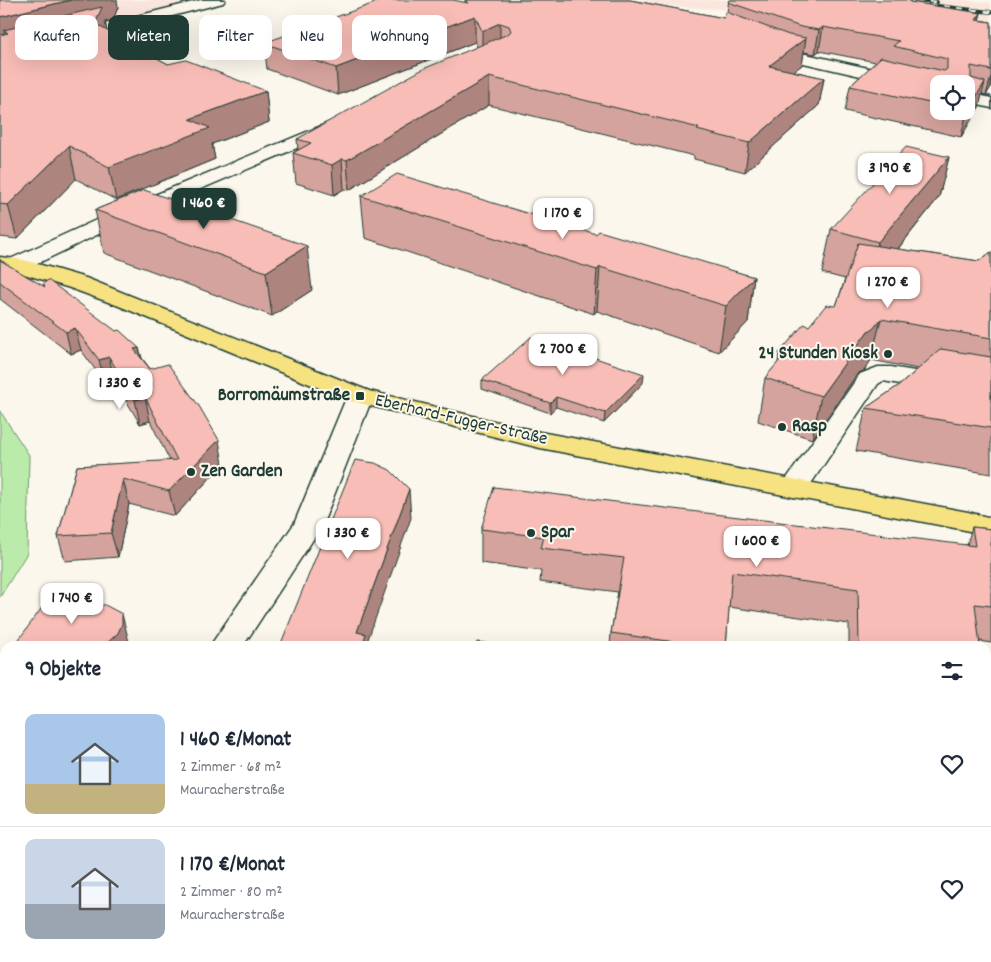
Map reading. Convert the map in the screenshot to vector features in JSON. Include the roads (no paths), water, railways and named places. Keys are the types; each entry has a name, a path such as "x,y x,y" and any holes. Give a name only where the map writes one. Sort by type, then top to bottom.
{"main road":[{"name":"Eberhard-Fugger-Straße","path":"8,264 78,282 360,396 540,440 983,523"}],"street":[{"path":"0,55 218,0"},
{"path":"756,42 792,56 930,88"},
{"path":"975,99 991,103"},
{"path":"8,264 346,121"},
{"path":"794,488 869,379 878,374 892,374 991,392"},
{"path":"229,641 308,526 360,396"}],"waterway":[{"path":"975,93 991,97"}],"railway":[{"path":"915,0 937,2"},
{"path":"929,5 991,12"}],"place":[{"name":"24 Stunden Kiosk","path":"888,354"},
{"name":"Borromäumstraße","path":"360,396"},
{"name":"Rasp","path":"782,427"},
{"name":"Zen Garden","path":"191,472"},
{"name":"Spar","path":"531,533"}]}
